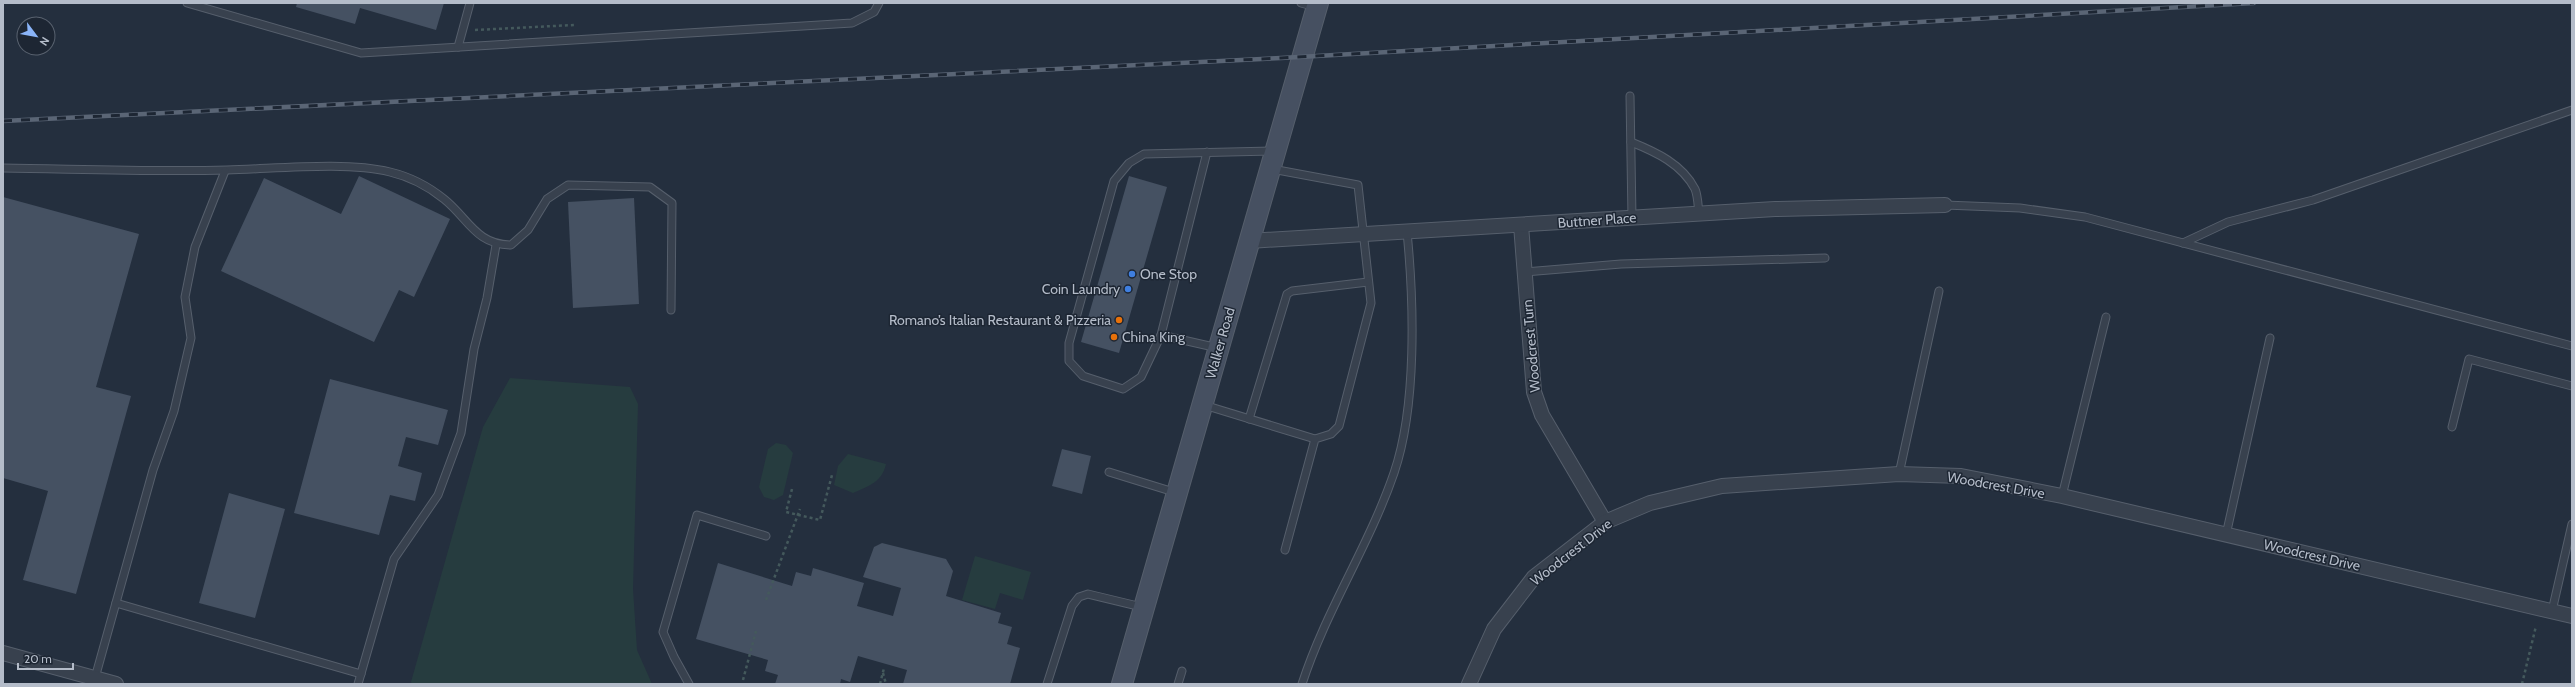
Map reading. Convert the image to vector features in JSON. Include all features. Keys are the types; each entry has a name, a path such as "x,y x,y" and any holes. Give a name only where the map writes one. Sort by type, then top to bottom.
{"street":[{"name":"Walker Road","path":"1122,684 1273,160 1312,5"},
{"name":"Buttner Place","path":"1249,241 1775,209 1945,205"},
{"name":"Woodcrest Turn","path":"1521,225 1534,392 1542,415 1605,522"},
{"name":"Woodcrest Drive","path":"1469,684 1494,629 1534,577 1605,522 1650,502 1722,486 1899,474 1961,476 2062,496 2572,616"},
{"path":"3,654 116,684"}],"lane":[{"path":"186,3 361,53 852,23 874,12 879,3"},
{"path":"458,47 470,3"},
{"path":"1630,96 1632,218"},
{"path":"2183,244 2228,222 2313,200 2572,110"},
{"path":"1631,142 1659,153 1683,173 1696,190 1699,214"},
{"path":"1202,404 1315,439 1331,434 1339,426 1371,304 1358,185 1273,160 1207,152 1144,154 1129,163 1114,181 1069,343 1069,361 1083,376 1123,389 1141,377 1161,335 1207,152"},
{"path":"3,168 225,171 357,167 390,172 419,181 445,199 485,239 496,245 511,245 528,230 547,199 568,185 650,187 672,203 672,310"},
{"path":"95,678 153,470 174,411 191,338 185,297 195,247 225,171"},
{"path":"1945,205 2020,208 2085,217 2572,346"},
{"path":"1302,684 1327,618 1378,515 1395,471 1409,396 1413,290 1407,232"},
{"path":"358,684 394,560 438,495 461,433 474,349 487,298 496,245"},
{"path":"1525,272 1621,264 1825,258"},
{"path":"1249,419 1286,294 1292,290 1368,282"},
{"path":"1899,474 1940,291"},
{"path":"2062,496 2106,317"},
{"path":"1161,335 1219,348"},
{"path":"2226,535 2270,338"},
{"path":"2452,427 2469,359 2572,386"},
{"path":"1285,550 1315,439"},
{"path":"1109,472 1177,493"},
{"path":"689,684 674,657 663,632 697,515 766,536"},
{"path":"2552,611 2572,524"},
{"path":"1048,684 1072,606 1079,597 1088,594 1144,607"},
{"path":"116,603 361,674"},
{"path":"1178,684 1182,671"}],"path":[{"path":"792,489 786,512 820,520 832,475"},
{"path":"766,600 800,509"},
{"path":"2522,684 2536,626"},
{"path":"743,680 756,631"},
{"path":"880,684 884,668"},
{"path":"883,673 886,684"}],"green space":[{"path":"510,378 630,387 638,404 633,589 637,650 652,684 412,684 411,682 483,427"},
{"path":"776,443 786,445 793,453 783,495 774,500 764,497 759,487 768,449"},
{"path":"848,454 886,464 884,470 874,483 853,493 834,485 838,466"},
{"path":"975,556 1031,572 1023,600 1000,593 995,609 962,600"}],"building":[{"path":"297,3 444,3 436,30 360,8 355,24 296,7"},
{"path":"359,176 450,219 414,297 399,290 374,342 221,271 264,178 341,214"},
{"path":"1129,176 1167,187 1119,353 1081,342"},
{"path":"3,197 139,234 96,387 131,396 76,594 23,580 48,491 3,478"},
{"path":"634,198 639,304 573,308 568,202"},
{"path":"330,379 448,410 438,445 406,437 398,466 422,473 415,501 390,495 379,535 294,513"},
{"path":"1062,449 1091,456 1082,494 1052,486"},
{"path":"229,493 285,509 255,618 199,603"},
{"path":"882,543 946,559 953,571 946,596 1001,613 998,623 1012,627 1007,644 1020,648 1010,684 903,684 907,670 858,656 850,682 841,679 840,684 775,684 778,675 765,671 768,660 696,639 718,563 792,586 796,572 811,576 813,568 864,583 857,606 893,616 901,588 863,577 874,547"}],"railway":[{"path":"3,121 1281,58 2254,3"}],"place":[{"name":"One Stop","path":"1132,274"},
{"name":"Coin Laundry","path":"1128,289"},
{"name":"Romano’s Italian Restaurant & Pizzeria","path":"1119,320"},
{"name":"China King","path":"1114,337"}]}
